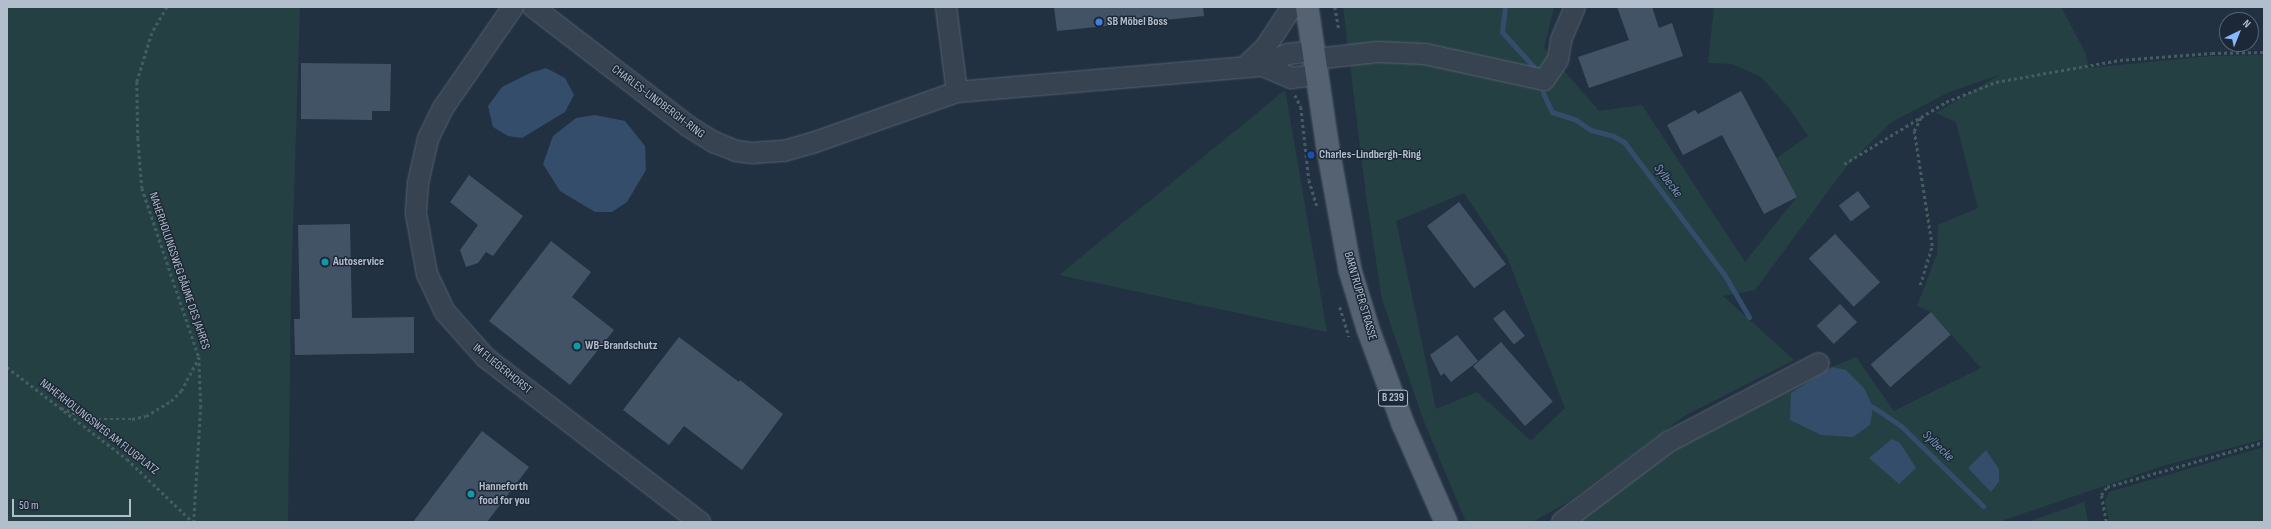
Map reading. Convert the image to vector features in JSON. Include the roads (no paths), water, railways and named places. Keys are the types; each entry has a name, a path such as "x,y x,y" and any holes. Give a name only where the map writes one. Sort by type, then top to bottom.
{"main road":[{"name":"BARNTRUPER STRASSE","path":"1307,7 1338,208 1350,270 1361,307 1403,424 1446,522"}],"street":[{"name":"IM FLIEGERHORST","path":"513,7 443,108 428,139 418,183 416,214 427,274 445,312 486,358 700,522"},
{"name":"CHARLES-LINDBERGH-RING","path":"533,7 688,126 714,142 736,150 768,153 784,151 957,92 1254,66 1291,78 1316,61"},
{"path":"946,7 957,92"},
{"path":"1254,66 1292,7"},
{"path":"1316,61 1377,52 1425,54 1538,80 1544,80 1558,60 1562,40 1575,7"},
{"path":"1562,522 1668,442 1815,365"}],"water":[{"path":"546,68 565,78 574,95 565,112 522,138 508,136 493,127 488,106 502,87 530,73"},
{"path":"595,115 625,121 645,146 646,170 627,202 612,212 595,212 560,191 543,164 553,136 576,118"},
{"path":"1832,367 1846,370 1864,388 1873,407 1870,425 1853,437 1821,435 1790,420 1791,393"},
{"path":"1892,439 1900,443 1916,468 1899,484 1869,458"},
{"path":"1986,450 1999,469 1999,482 1991,492 1968,468"}],"waterway":[{"name":"Sylbecke","path":"1505,7 1502,32 1534,67"},
{"name":"Sylbecke","path":"1543,93 1552,112 1576,120 1591,130 1613,136 1624,142 1724,274 1749,317"},
{"name":"Sylbecke","path":"1873,407 1901,426 1983,506"}],"place":[{"name":"SB Möbel Boss","path":"1099,22"},
{"name":"Charles-Lindbergh-Ring","path":"1311,155"},
{"name":"Autoservice","path":"325,262"},
{"name":"WB-Brandschutz","path":"577,346"},
{"name":"Hanneforth food for you","path":"471,494"}]}
